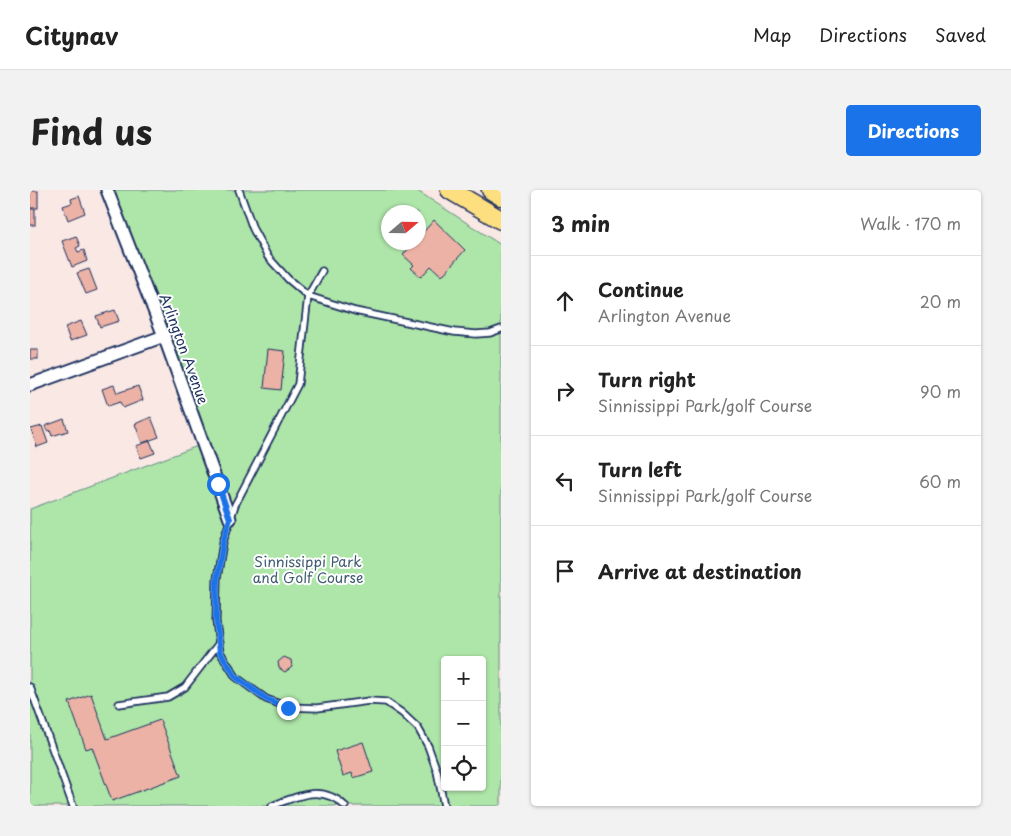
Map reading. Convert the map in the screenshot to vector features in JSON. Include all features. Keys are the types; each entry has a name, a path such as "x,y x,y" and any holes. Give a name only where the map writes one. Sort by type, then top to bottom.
{"main road":[{"path":"450,190 501,220"},
{"path":"491,190 501,196"}],"street":[{"name":"Arlington Avenue","path":"107,190 164,336 230,519"},
{"path":"30,384 164,336"}],"lane":[{"path":"239,190 252,229 268,257 288,279 308,296 355,311 454,332 476,334 490,333 501,329"},
{"path":"322,270 308,296 298,384 235,505 223,542 217,579 216,620 220,652 236,677 266,699 288,708 317,708 369,701 386,702 402,713 418,728 428,746 437,771 444,806"},
{"path":"119,704 168,697 185,687 219,643"},
{"path":"30,687 73,806"},
{"path":"272,806 286,803 302,794 323,794 341,802 345,806"}],"green space":[{"name":"Sinnissippi Park and Golf Course","path":"107,190 416,190 501,245 501,806 30,806 30,509 203,444"}],"building":[{"path":"30,191 38,191 38,208 30,208"},
{"path":"79,196 85,213 68,220 63,206 72,203 71,199"},
{"path":"30,209 35,209 35,225 30,225"},
{"path":"434,220 465,250 442,276 431,266 421,277 411,268 414,265 403,255 407,250 426,250 426,229"},
{"path":"76,236 80,246 76,248 78,252 84,250 87,261 72,267 62,241"},
{"path":"89,269 97,290 86,294 77,273"},
{"path":"115,310 119,321 100,327 96,316"},
{"path":"81,321 87,335 70,341 65,327"},
{"path":"268,349 285,351 281,390 264,388"},
{"path":"30,350 38,350 38,359 30,359"},
{"path":"114,385 117,393 138,386 143,400 123,408 120,402 108,406 102,389"},
{"path":"151,417 159,437 142,443 135,424"},
{"path":"64,419 68,431 52,436 50,430 47,431 45,426"},
{"path":"42,426 48,443 37,447 31,429"},
{"path":"150,441 155,453 141,458 136,446"},
{"path":"284,657 291,660 292,667 285,672 279,668 278,662"},
{"path":"91,694 107,739 160,720 181,776 112,801 92,747 86,749 69,702"},
{"path":"363,742 373,772 353,778 352,773 343,776 335,751"}],"route":[{"path":"218,484 230,519 223,542 217,579 216,620 220,652 236,677 266,699 288,708"}]}
